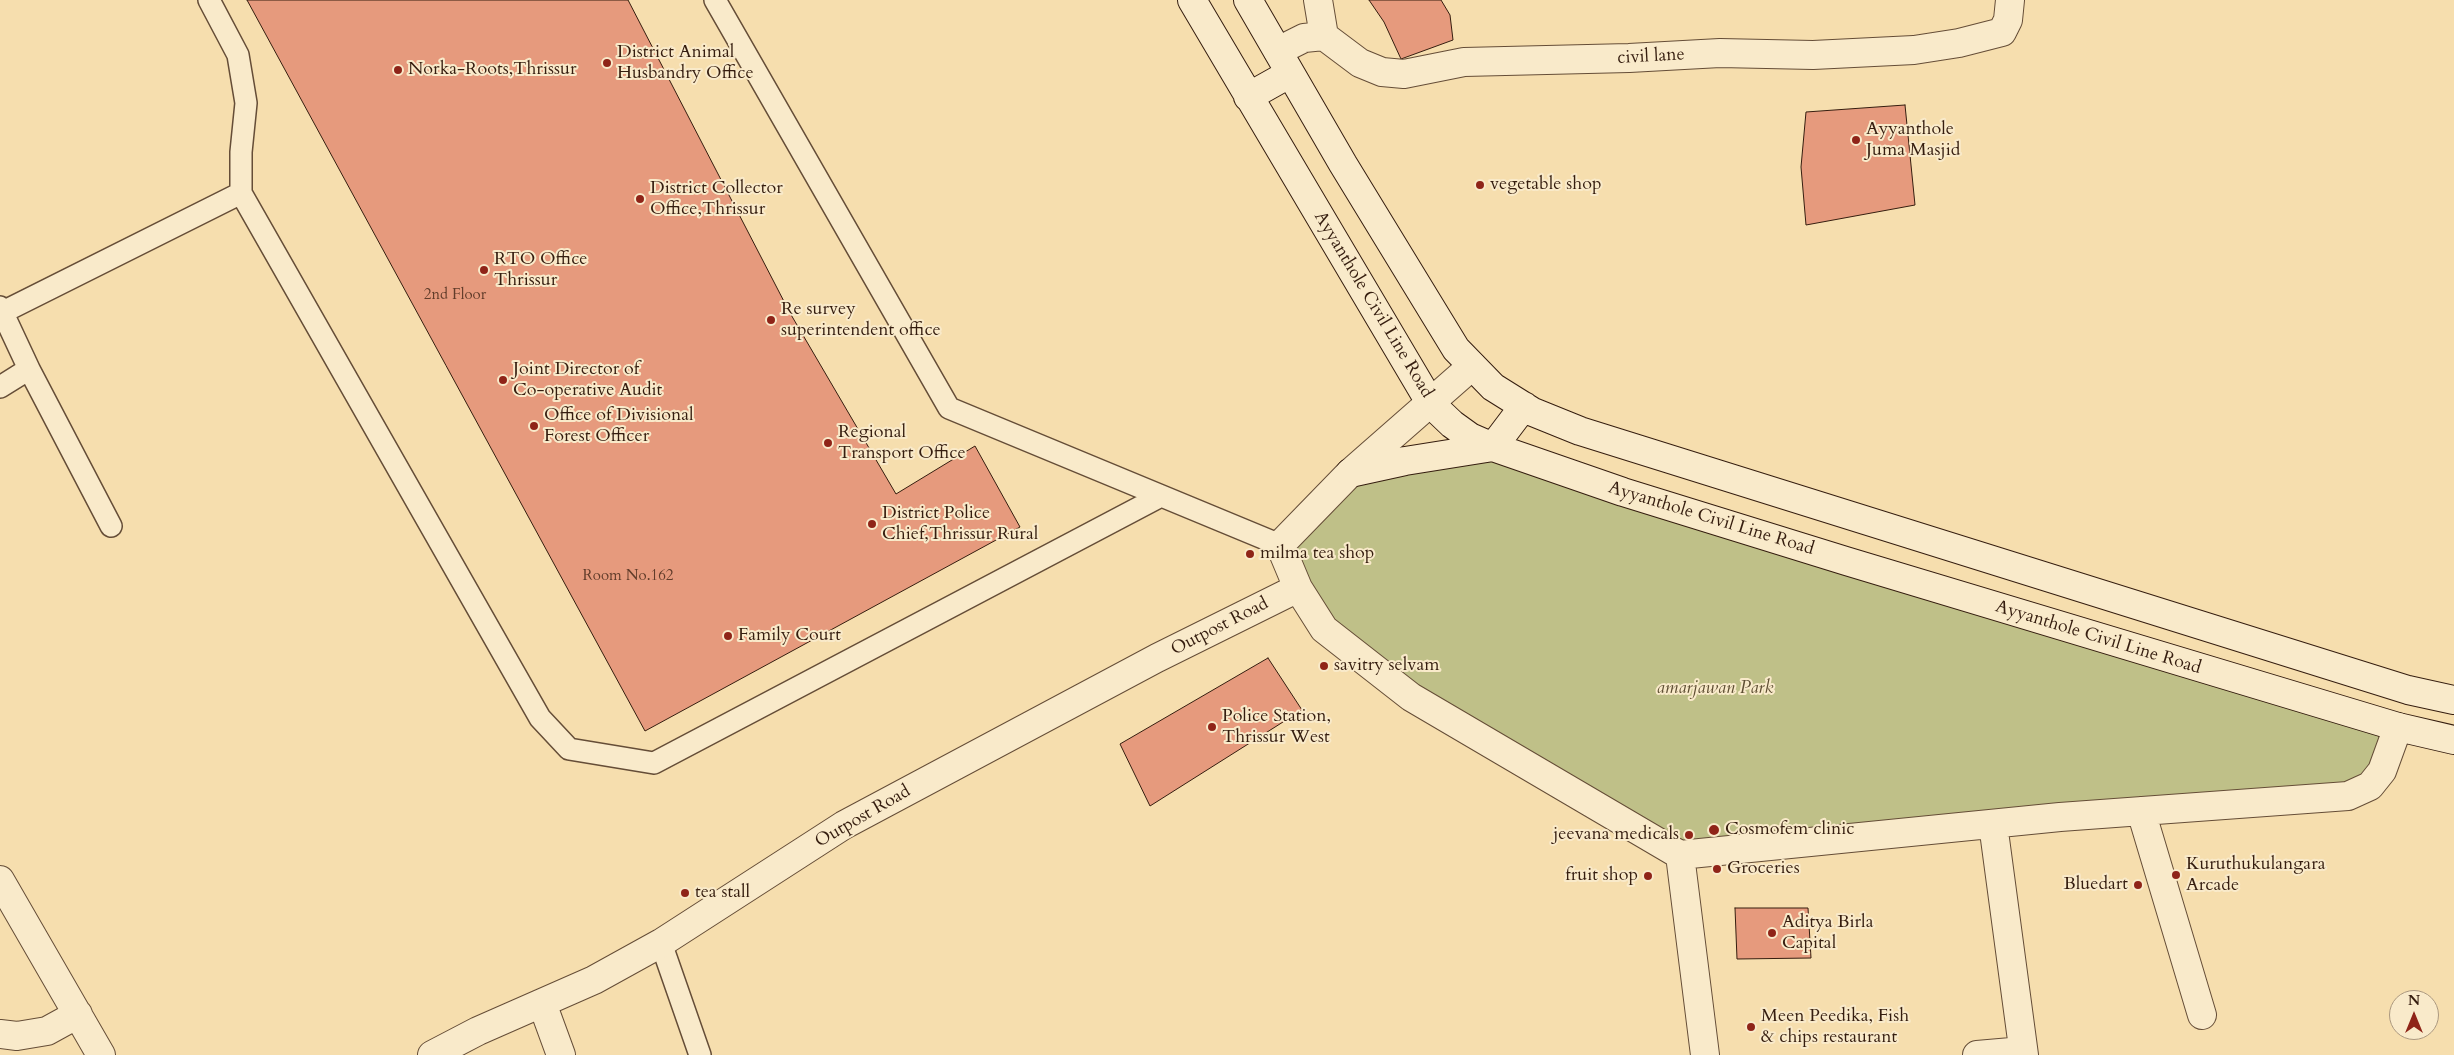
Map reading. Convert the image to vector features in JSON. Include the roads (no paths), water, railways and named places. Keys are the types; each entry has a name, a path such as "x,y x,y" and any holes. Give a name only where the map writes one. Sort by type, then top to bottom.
{"street":[{"name":"Ayyanthole Civil Line Road","path":"1192,0 1431,404 1452,424 1470,437 1493,447 1623,492 1790,544 2398,727 2454,740"},
{"path":"1248,0 1418,289 1456,349 1493,387 1524,406 1580,431 2408,690 2454,700"},
{"path":"1248,97 1284,62 1304,38 1324,36 1318,0"},
{"name":"civil lane","path":"1324,36 1360,63 1382,72 1404,74 1464,62 1629,58 1720,53 1813,54 1895,52 1959,43 2002,32 2008,20 2010,0"},
{"path":"1472,366 1431,404 1350,473 1280,545 1298,588 1324,629 1411,697 1680,855 2140,811 2348,796 2370,786 2382,772 2398,727"},
{"path":"1350,473 1405,461 1493,447 1524,406"},
{"name":"Outpost Road","path":"432,1055 478,1031 594,980 661,943 844,825 1157,658 1298,588"},
{"path":"2140,811 2202,1015"},
{"path":"1977,1055 2023,1053 1993,824"},
{"path":"1680,855 1705,1055"},
{"path":"0,880 101,1055"},
{"path":"542,1003 561,1055"},
{"path":"0,1034 18,1036 47,1031 78,1014"}],"lane":[{"path":"209,0 238,55 246,103 241,152 241,193 540,718 569,749 654,763 1161,496"},
{"path":"715,0 949,408 1280,545"},
{"path":"111,526 29,369 1,310 241,193"},
{"path":"0,387 29,369"},
{"path":"661,943 700,1055"}],"place":[{"name":"District Animal Husbandry Office","path":"607,63"},
{"name":"Norka-Roots,Thrissur","path":"398,70"},
{"name":"Ayyanthole Juma Masjid","path":"1856,140"},
{"name":"vegetable shop","path":"1480,185"},
{"name":"District Collector Office,Thrissur","path":"640,199"},
{"name":"RTO Office Thrissur","path":"484,270"},
{"name":"Re survey superintendent office","path":"771,320"},
{"name":"Joint Director of Co-operative Audit","path":"503,380"},
{"name":"Office of Divisional Forest Officer","path":"534,426"},
{"name":"Regional Transport Office","path":"828,443"},
{"name":"District Police Chief,Thrissur Rural","path":"872,524"},
{"name":"milma tea shop","path":"1250,554"},
{"name":"Family Court","path":"728,636"},
{"name":"savitry selvam","path":"1324,666"},
{"name":"Police Station, Thrissur West","path":"1212,727"},
{"name":"Cosmofem clinic","path":"1714,830"},
{"name":"jeevana medicals","path":"1689,835"},
{"name":"Groceries","path":"1717,869"},
{"name":"Kuruthukulangara Arcade","path":"2176,875"},
{"name":"fruit shop","path":"1648,876"},
{"name":"Bluedart","path":"2138,885"},
{"name":"tea stall","path":"685,893"},
{"name":"Aditya Birla Capital","path":"1772,933"},
{"name":"Meen Peedika, Fish & chips restaurant","path":"1751,1027"}],"park label":[{"name":"amarjawan Park","path":"1715,689"}]}
